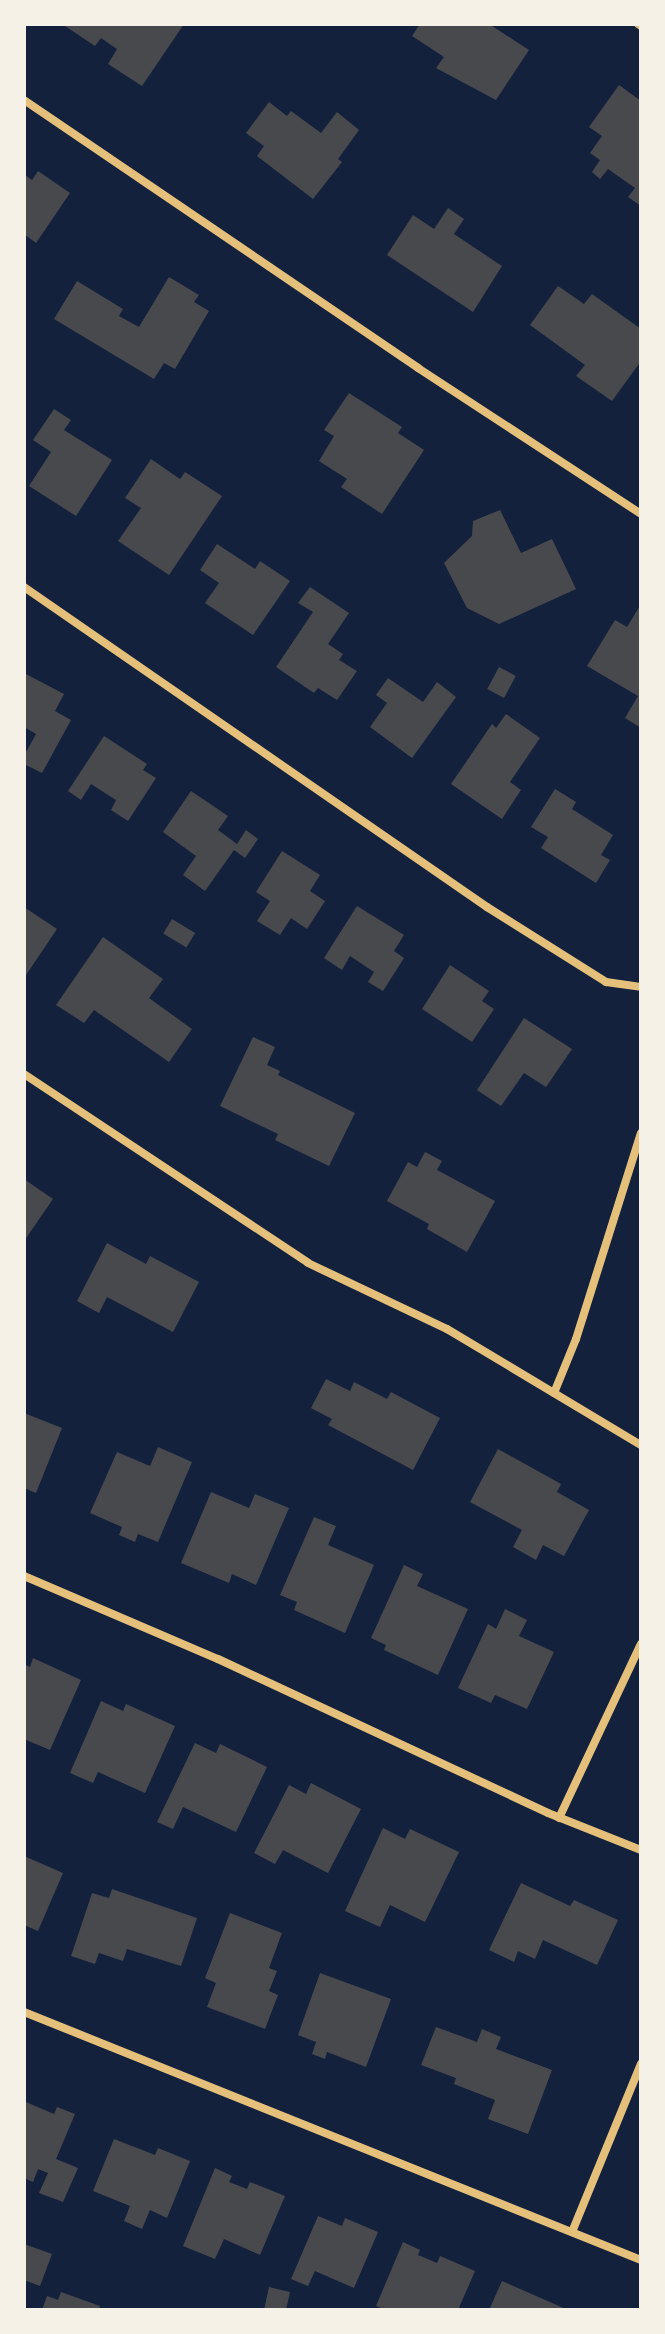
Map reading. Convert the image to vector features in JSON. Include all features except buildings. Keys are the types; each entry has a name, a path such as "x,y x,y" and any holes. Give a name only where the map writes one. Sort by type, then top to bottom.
{"street":[{"path":"24,100 418,368 641,514"},
{"path":"24,587 487,907 606,982 641,987"},
{"path":"24,1074 308,1263 447,1329 641,1445"},
{"path":"554,1393 576,1339 641,1133"},
{"path":"24,1576 232,1666 559,1818 641,1850"},
{"path":"559,1818 641,1644"},
{"path":"24,2012 641,2260"},
{"path":"572,2232 641,2064"}]}
